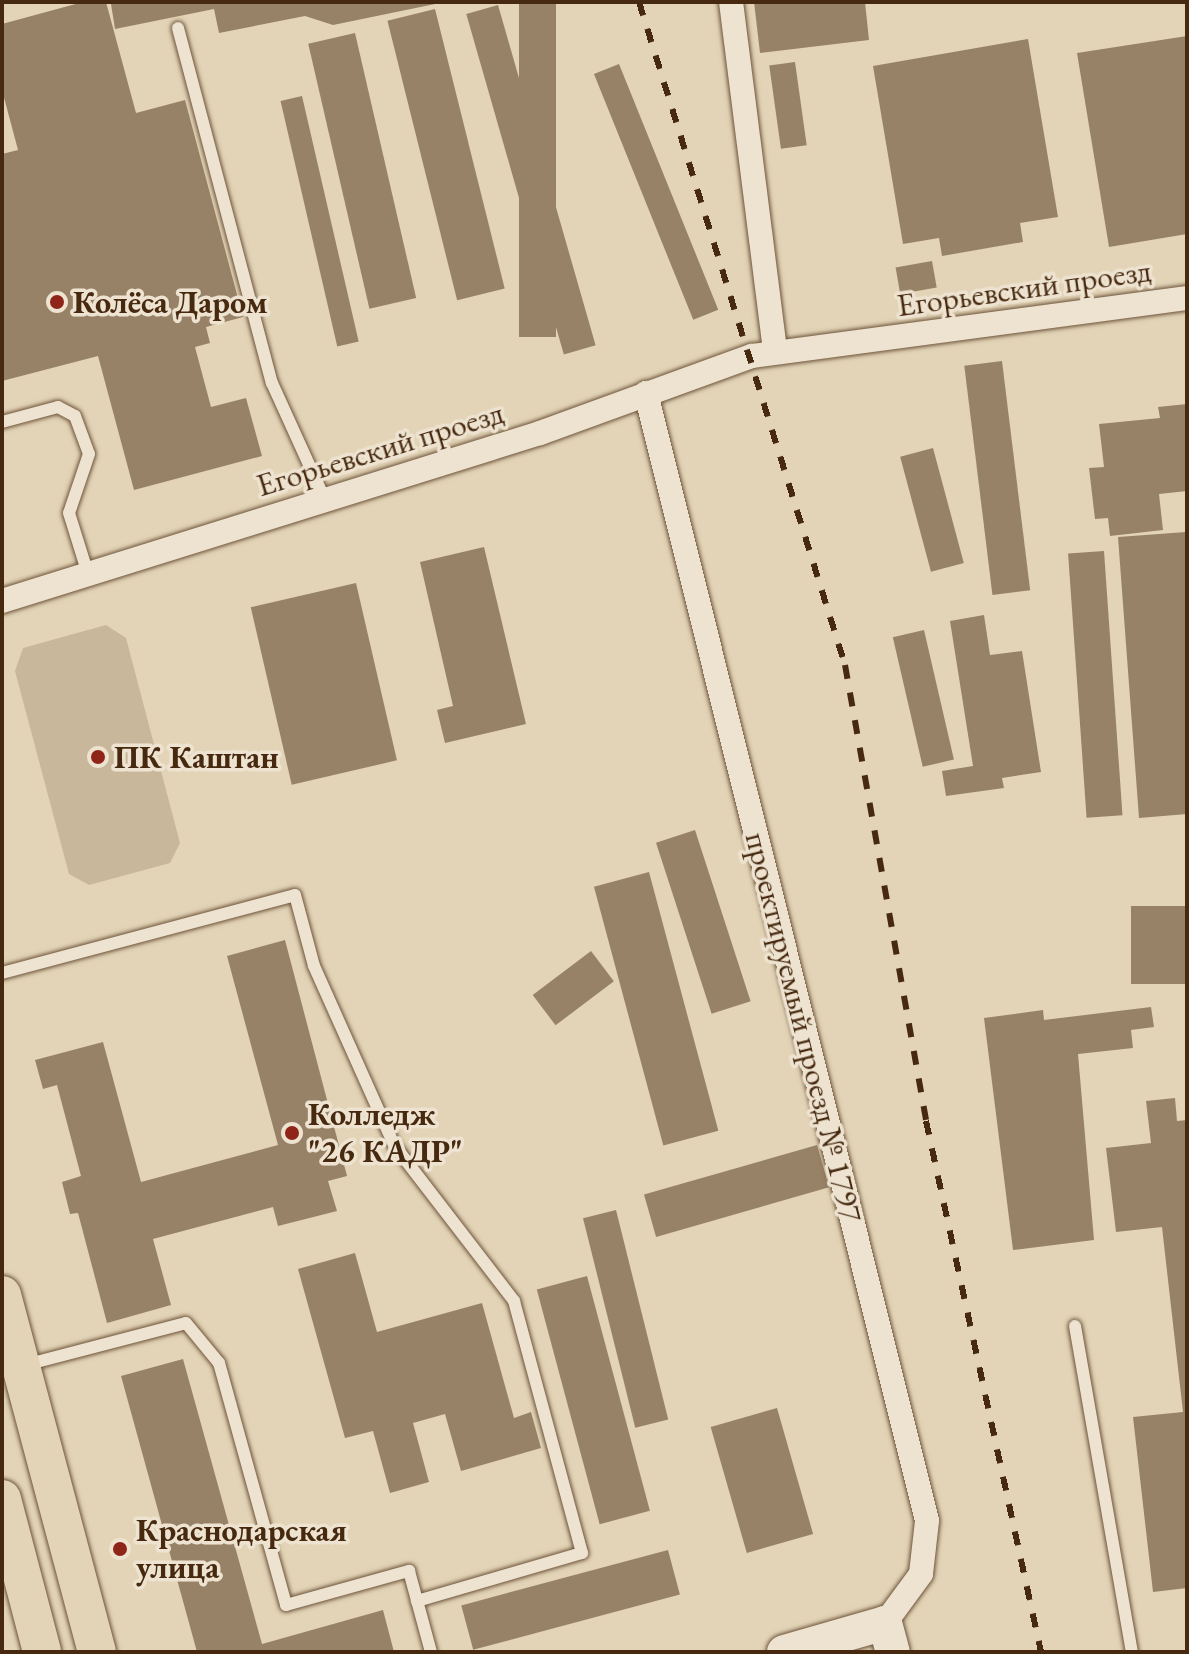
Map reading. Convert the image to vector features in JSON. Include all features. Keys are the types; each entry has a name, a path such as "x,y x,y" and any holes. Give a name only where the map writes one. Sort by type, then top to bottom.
{"main road":[{"path":"2,1295 97,1652"},
{"path":"2,1499 42,1652"},
{"path":"784,1652 889,1638"}],"street":[{"path":"731,2 775,352"},
{"name":"Егорьевский проезд","path":"2,601 325,500 775,352 1187,298"},
{"name":"проектируемый проезд № 1797","path":"646,393 927,1521 921,1574 889,1638"}],"lane":[{"path":"178,28 272,383 325,500"},
{"path":"2,422 58,407 75,416 89,454 69,513 88,574"},
{"path":"2,973 295,895 314,966 394,1145 514,1301 582,1553 417,1601"},
{"path":"21,1367 186,1323 219,1363 286,1605 409,1571 431,1652"},
{"path":"1075,1326 1132,1652"}],"shaded area":[{"name":"ПК Каштан","path":"106,625 126,638 180,843 170,863 89,885 69,874 15,671 23,648"}],"building":[{"path":"83,2 106,2 136,113 185,100 243,317 206,327 210,343 195,347 211,407 246,398 262,456 134,490 98,356 2,381 2,154 18,150 2,90 2,24"},
{"path":"519,2 556,2 556,337 519,337"},
{"path":"754,2 865,2 869,40 760,53"},
{"path":"440,3 333,25 305,16 219,33 214,9 115,29 111,4"},
{"path":"498,5 596,345 564,354 466,14"},
{"path":"435,9 505,288 457,300 387,21"},
{"path":"355,33 416,298 369,309 308,44"},
{"path":"1187,36 1187,234 1109,247 1077,53"},
{"path":"1028,39 1058,217 1020,223 1023,242 942,256 939,238 903,244 873,66"},
{"path":"795,62 807,145 781,149 769,66"},
{"path":"619,64 718,310 693,320 594,74"},
{"path":"302,96 359,342 337,346 281,101"},
{"path":"932,261 937,288 900,294 896,267"},
{"path":"1002,361 1030,590 992,595 964,366"},
{"path":"1187,404 1187,491 1159,494 1163,530 1110,536 1108,518 1095,519 1089,468 1104,467 1099,424 1160,418 1158,407"},
{"path":"933,448 964,563 931,572 900,457"},
{"path":"1186,532 1187,814 1139,818 1118,537"},
{"path":"484,547 526,724 445,743 437,710 453,706 420,562"},
{"path":"1104,551 1122,815 1087,818 1068,554"},
{"path":"356,583 397,760 292,785 251,607"},
{"path":"984,615 990,655 1022,651 1041,772 1002,778 1004,788 946,796 942,771 973,766 950,621"},
{"path":"924,630 954,760 923,767 893,637"},
{"path":"695,830 751,1001 712,1014 656,843"},
{"path":"649,872 718,1131 663,1146 594,887"},
{"path":"1131,906 1187,906 1187,984 1131,984"},
{"path":"285,940 347,1176 328,1181 337,1211 278,1226 273,1207 153,1239 171,1305 107,1323 78,1213 70,1214 62,1182 81,1176 57,1085 43,1089 35,1060 103,1042 141,1182 278,1145 227,956"},
{"path":"591,951 614,981 556,1025 533,995"},
{"path":"1151,1007 1154,1027 1131,1030 1133,1048 1078,1054 1094,1240 1013,1250 984,1018 1043,1010 1044,1020"},
{"path":"1175,1098 1177,1121 1187,1120 1187,1588 1153,1592 1133,1417 1183,1412 1162,1227 1116,1232 1106,1148 1151,1143 1146,1101"},
{"path":"817,1145 829,1187 656,1237 644,1195"},
{"path":"616,1210 668,1420 635,1428 583,1218"},
{"path":"355,1253 377,1332 482,1303 514,1418 531,1412 541,1448 461,1471 445,1414 413,1423 429,1482 390,1493 373,1431 345,1438 298,1269"},
{"path":"587,1276 650,1511 600,1524 537,1289"},
{"path":"183,1359 262,1644 383,1610 394,1652 197,1652 121,1376"},
{"path":"777,1408 813,1534 747,1553 711,1427"},
{"path":"668,1550 680,1594 473,1650 461,1605"}],"railway":[{"path":"639,2 845,665 926,1121 1041,1652"}],"place":[{"name":"Колёса Даром","path":"57,302"},
{"name":"ПК Каштан","path":"98,757"},
{"name":"Колледж \"26 КАДР\"","path":"292,1133"},
{"name":"Краснодарская улица","path":"120,1549"}]}
